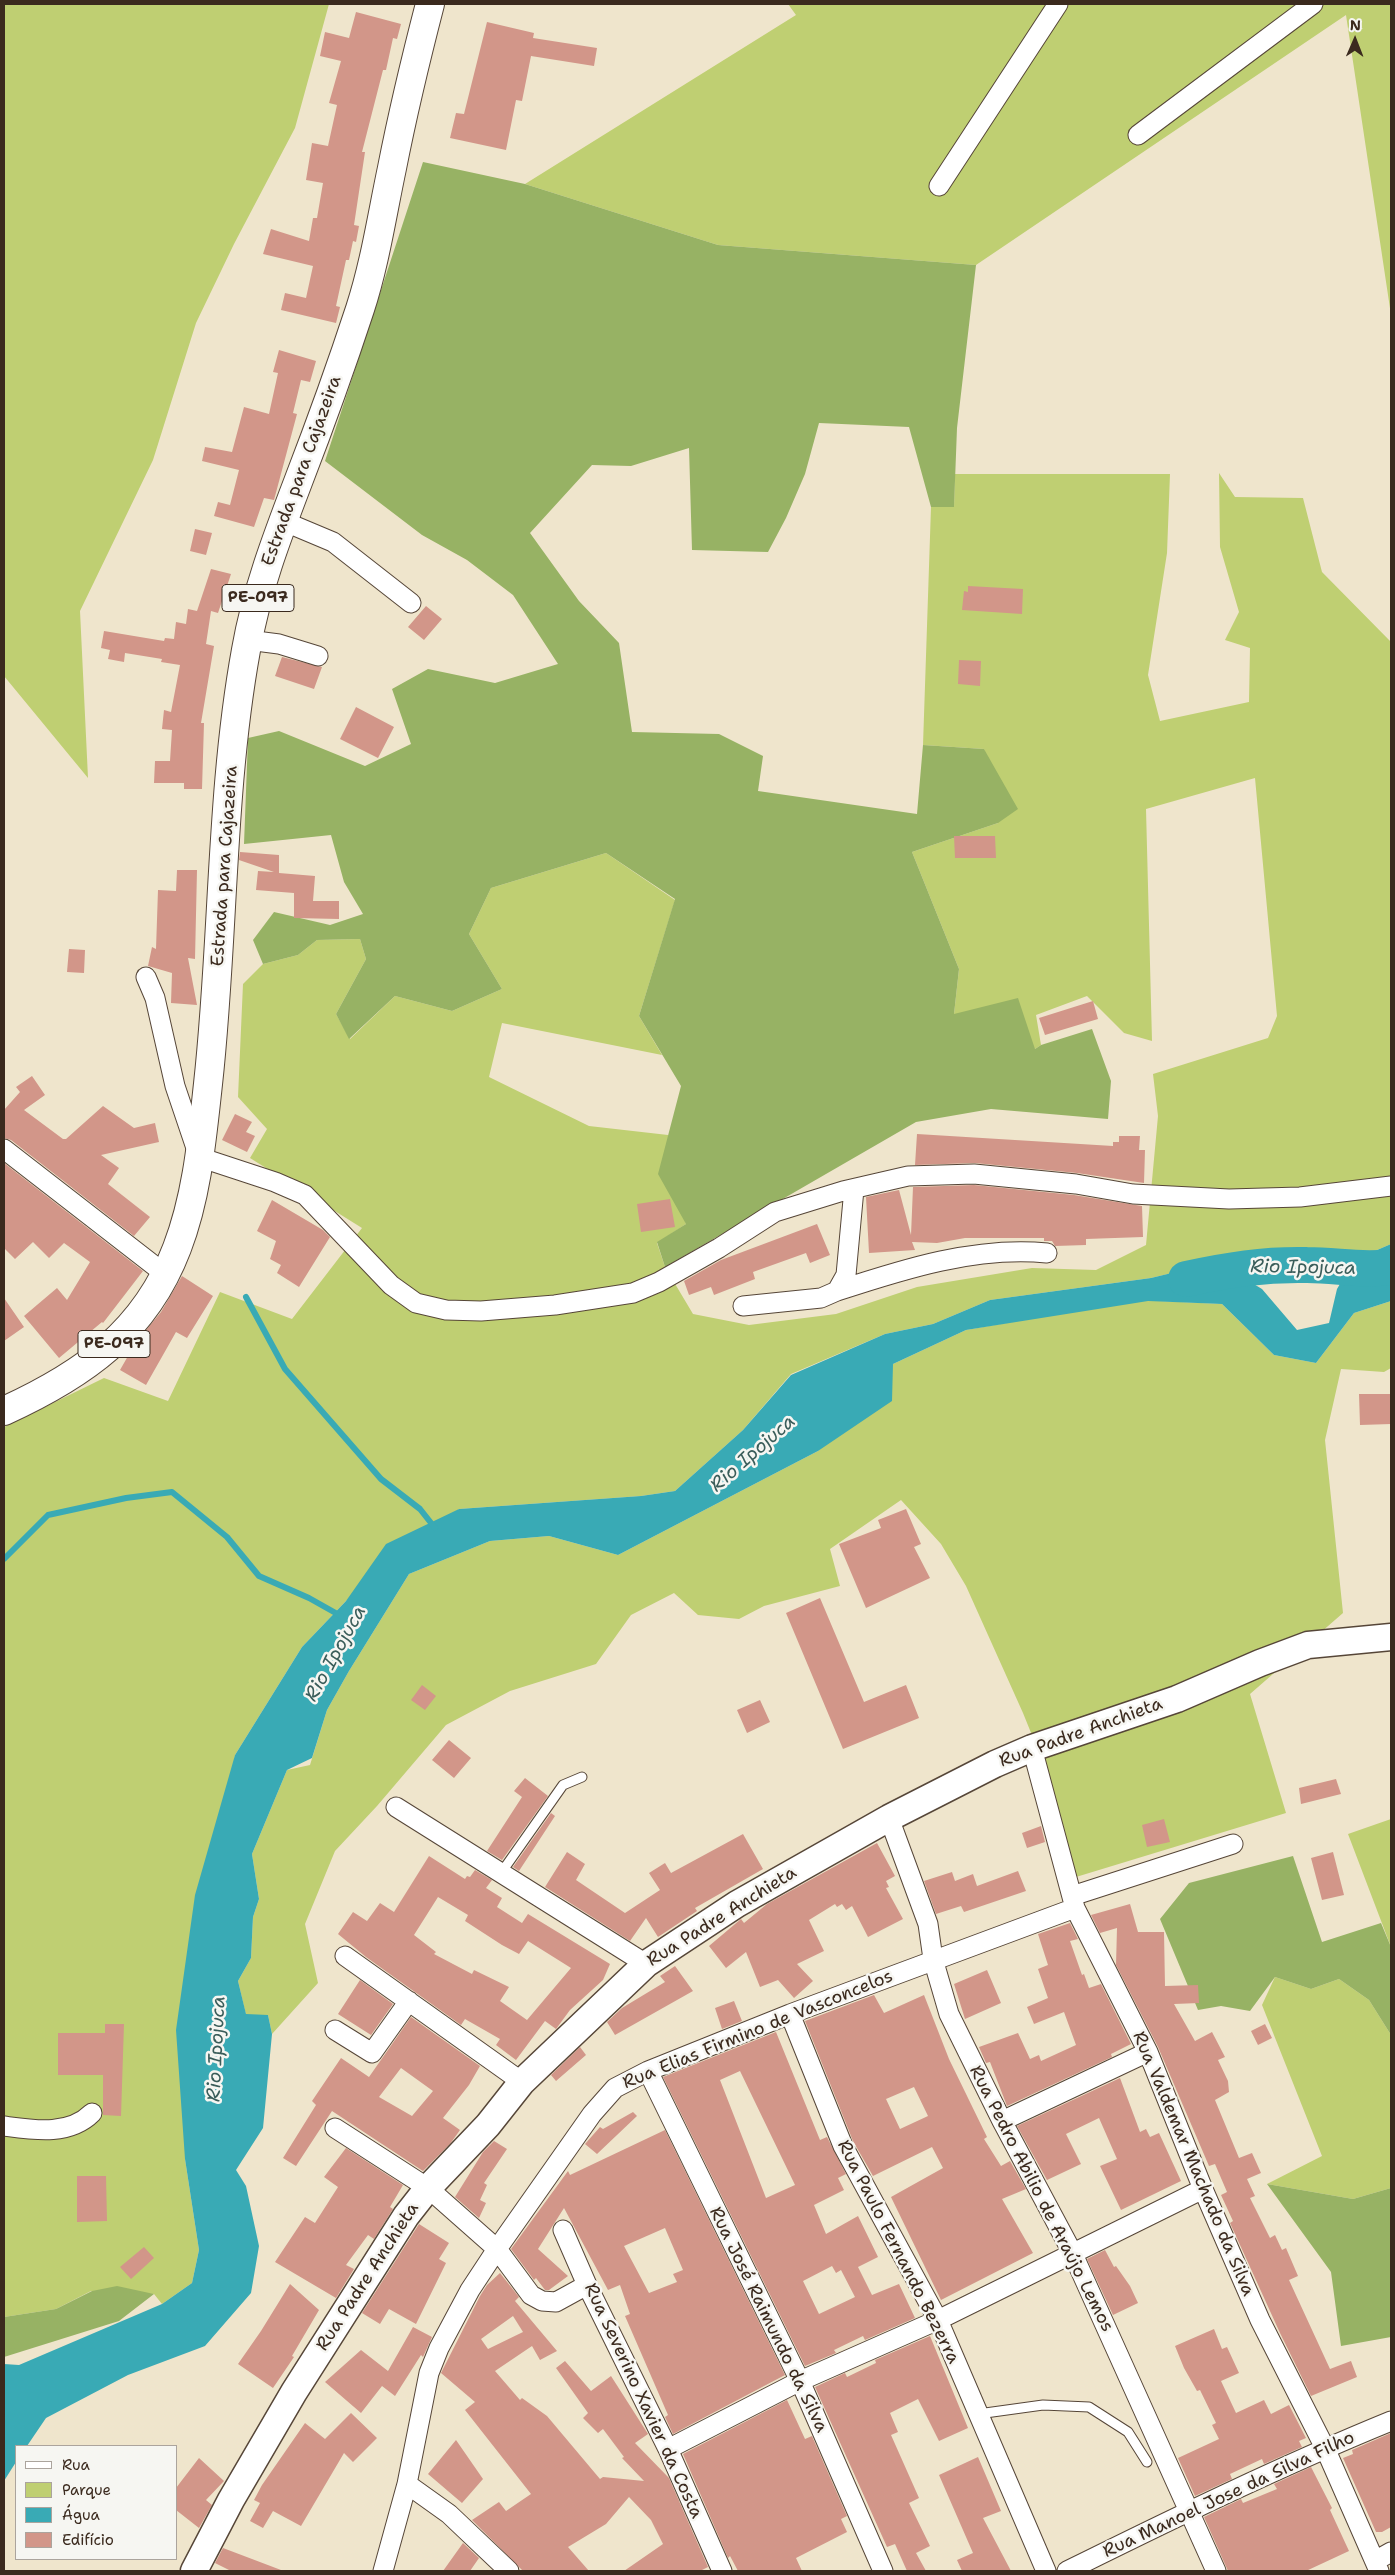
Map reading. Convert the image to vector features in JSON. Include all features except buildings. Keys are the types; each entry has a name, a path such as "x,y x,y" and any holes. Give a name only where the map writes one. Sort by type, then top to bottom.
{"main road":[{"name":"Estrada para Cajazeira","path":"165,1274 185,1224 200,1157 212,1047 230,784 251,618 282,521 329,398 366,289 407,91 430,4"},
{"name":"PE-097","path":"4,1411 62,1382 112,1346 141,1314 165,1274"}],"street":[{"path":"939,186 1058,4"},
{"path":"1138,135 1314,4"},
{"path":"282,521 333,542 411,603"},
{"path":"248,640 279,644 318,656"},
{"path":"146,977 155,998 174,1086 200,1157 275,1182 305,1195 391,1285 416,1303 446,1310 481,1311 555,1305 633,1292 659,1282 720,1248 775,1212 854,1189 908,1176 974,1174 1076,1184 1133,1194 1211,1198 1300,1197 1391,1186"},
{"path":"4,1149 165,1274"},
{"path":"837,1292 846,1275 854,1189"},
{"path":"743,1306 821,1298 906,1268 1014,1250 1047,1253"},
{"name":"Rua Padre Anchieta","path":"194,2571 231,2500 294,2392 390,2239 428,2188 488,2125 522,2082 646,1964 737,1904 889,1818 995,1764 1032,1748 1178,1699 1282,1654 1308,1645 1391,1637"},
{"name":"Rua Valdemar Machado da Silva","path":"1032,1748 1073,1902 1148,2052 1203,2189 1260,2320 1382,2561"},
{"path":"396,1807 646,1964"},
{"name":"Rua Pedro Abilio de Araújo Lemos","path":"889,1818 928,1924 933,1959 949,2014 1002,2121 1072,2252 1216,2571"},
{"name":"Rua Elias Firmino de Vasconcelos","path":"383,2571 408,2484 429,2373 439,2348 470,2290 497,2249 592,2114 615,2088 648,2071 1073,1902 1233,1844"},
{"path":"345,1956 522,2082"},
{"path":"336,2030 372,2054 409,2000"},
{"name":"Rua Paulo Fernando Bezerra","path":"790,2014 843,2146 938,2320 1046,2571"},
{"path":"1002,2121 1148,2052"},
{"name":"Rua José Raimundo da Silva","path":"648,2071 800,2381 883,2571"},
{"path":"4,2126 54,2130 78,2125 92,2113"},
{"path":"335,2128 428,2188 497,2249 531,2295 542,2301 556,2302 587,2285"},
{"path":"668,2449 800,2381 938,2320 1072,2252 1203,2189"},
{"name":"Rua Severino Xavier da Costa","path":"563,2230 587,2285 668,2449 722,2571"},
{"name":"Rua Manoel Jose da Silva Filho","path":"1067,2571 1324,2448 1391,2420"},
{"path":"408,2484 449,2514 509,2571"}],"lane":[{"path":"501,1873 563,1785 582,1777"},
{"path":"978,2414 1044,2405 1089,2407 1128,2432 1147,2462"}],"green space":[{"path":"4,4 329,4 295,128 234,244 196,323 153,460 80,611 88,778 4,676"},
{"path":"788,4 1391,4 1391,315 1346,15 976,265 718,245 525,184 796,15"},
{"path":"423,162 525,184 718,245 976,265 957,428 954,507 931,507 909,427 819,423 805,474 786,518 768,552 692,550 689,448 631,466 592,465 530,533 579,601 619,643 632,732 719,734 763,756 758,791 917,814 923,745 984,749 1018,809 998,823 912,852 959,969 954,1014 1018,998 1035,1049 1041,1045 1092,1029 1111,1081 1108,1119 991,1109 916,1122 665,1267 657,1242 686,1224 658,1174 681,1086 639,1016 675,899 606,853 491,888 469,934 502,989 452,1011 395,996 349,1039 336,1014 366,959 360,939 317,940 298,955 263,964 253,940 274,912 330,925 363,914 344,882 331,835 244,844 248,738 279,731 365,766 411,744 392,689 428,669 495,683 558,664 513,595 467,560 422,535 325,461"},
{"path":"1219,473 1235,497 1303,498 1322,572 1391,642 1391,1244 1354,1260 1240,1257 1151,1278 990,1300 933,1324 885,1334 791,1374 743,1430 675,1491 641,1496 459,1509 346,1601 302,1647 235,1755 185,2159 199,2250 192,2283 162,2304 154,2294 91,2291 56,2309 4,2317 4,1427 104,1378 168,1401 220,1292 292,1319 362,1228 250,1158 267,1129 238,1097 243,984 263,964 298,955 317,940 360,939 366,959 336,1014 350,1039 395,996 452,1011 502,989 469,934 491,888 606,853 675,900 639,1016 662,1055 502,1023 489,1077 589,1126 668,1135 686,1224 657,1243 665,1267 693,1314 749,1325 836,1314 917,1287 1032,1268 1096,1270 1146,1245 1158,1116 1153,1074 1268,1038 1277,1016 1255,778 1146,809 1152,1041 1124,1033 1087,996 1036,1015 1041,1045 1035,1049 954,1014 959,969 912,852 998,823 984,749 923,745 931,507 954,507 955,474 1170,474 1167,553 1148,675 1160,721 1249,702 1250,648 1225,640 1239,612 1220,547"},
{"path":"1138,1300 1222,1304 1274,1355 1316,1363 1354,1313 1391,1301 1391,1368 1384,1372 1341,1369 1325,1440 1343,1613 1250,1694 1286,1813 1076,1877 1042,1760 966,1586 941,1544 901,1500 830,1549 840,1586 764,1606 739,1619 698,1615 674,1593 631,1615 596,1664 510,1691 446,1725 377,1806 335,1851 305,1924 318,1983 272,2034 268,2015 246,2015 238,1981 251,1958 253,1917 259,1899 252,1854 287,1770 310,1765 327,1710 409,1574 490,1541 549,1536 618,1555 818,1451 893,1364 966,1330"},
{"path":"1391,1819 1391,1947 1348,1834"},
{"path":"1293,1856 1322,1942 1381,1923 1391,1947 1391,2035 1369,2000 1339,1979 1311,1989 1275,1977 1250,2011 1221,2006 1198,2010 1160,1919 1189,1883"},
{"path":"1275,1977 1311,1989 1339,1979 1369,2000 1391,2035 1391,2188 1353,2199 1267,2184 1322,2156 1262,2005"},
{"path":"1267,2184 1353,2199 1391,2188 1391,2337 1341,2346 1331,2272"},
{"path":"117,2286 154,2294 119,2321 4,2357 4,2317 56,2309 92,2291"}],"water":[{"path":"1391,1244 1391,1301 1354,1313 1316,1363 1274,1355 1222,1304 1148,1301 966,1330 893,1364 892,1401 818,1451 618,1555 549,1536 490,1541 409,1574 327,1710 312,1758 287,1770 252,1854 259,1899 253,1917 251,1958 238,1981 246,2014 268,2015 272,2034 263,2128 236,2170 246,2186 259,2246 251,2293 205,2346 128,2375 46,2418 28,2445 15,2445 15,2464 4,2481 4,2364 19,2365 162,2304 192,2283 199,2250 185,2159 176,2030 195,1895 235,1755 302,1647 346,1601 386,1544 459,1509 641,1496 675,1491 743,1430 791,1375 885,1334 933,1324 990,1300 1151,1278 1217,1262 1262,1289 1297,1330 1329,1323 1337,1289 1354,1260"}],"waterway":[{"name":"Rio Ipojuca","path":"1186,1279 1231,1270 1291,1265 1359,1268 1391,1267"},
{"path":"246,1297 285,1369 381,1479 420,1509 435,1528"},
{"path":"4,1559 48,1515 126,1498 172,1492 227,1537 259,1576 309,1598 341,1616"}]}
